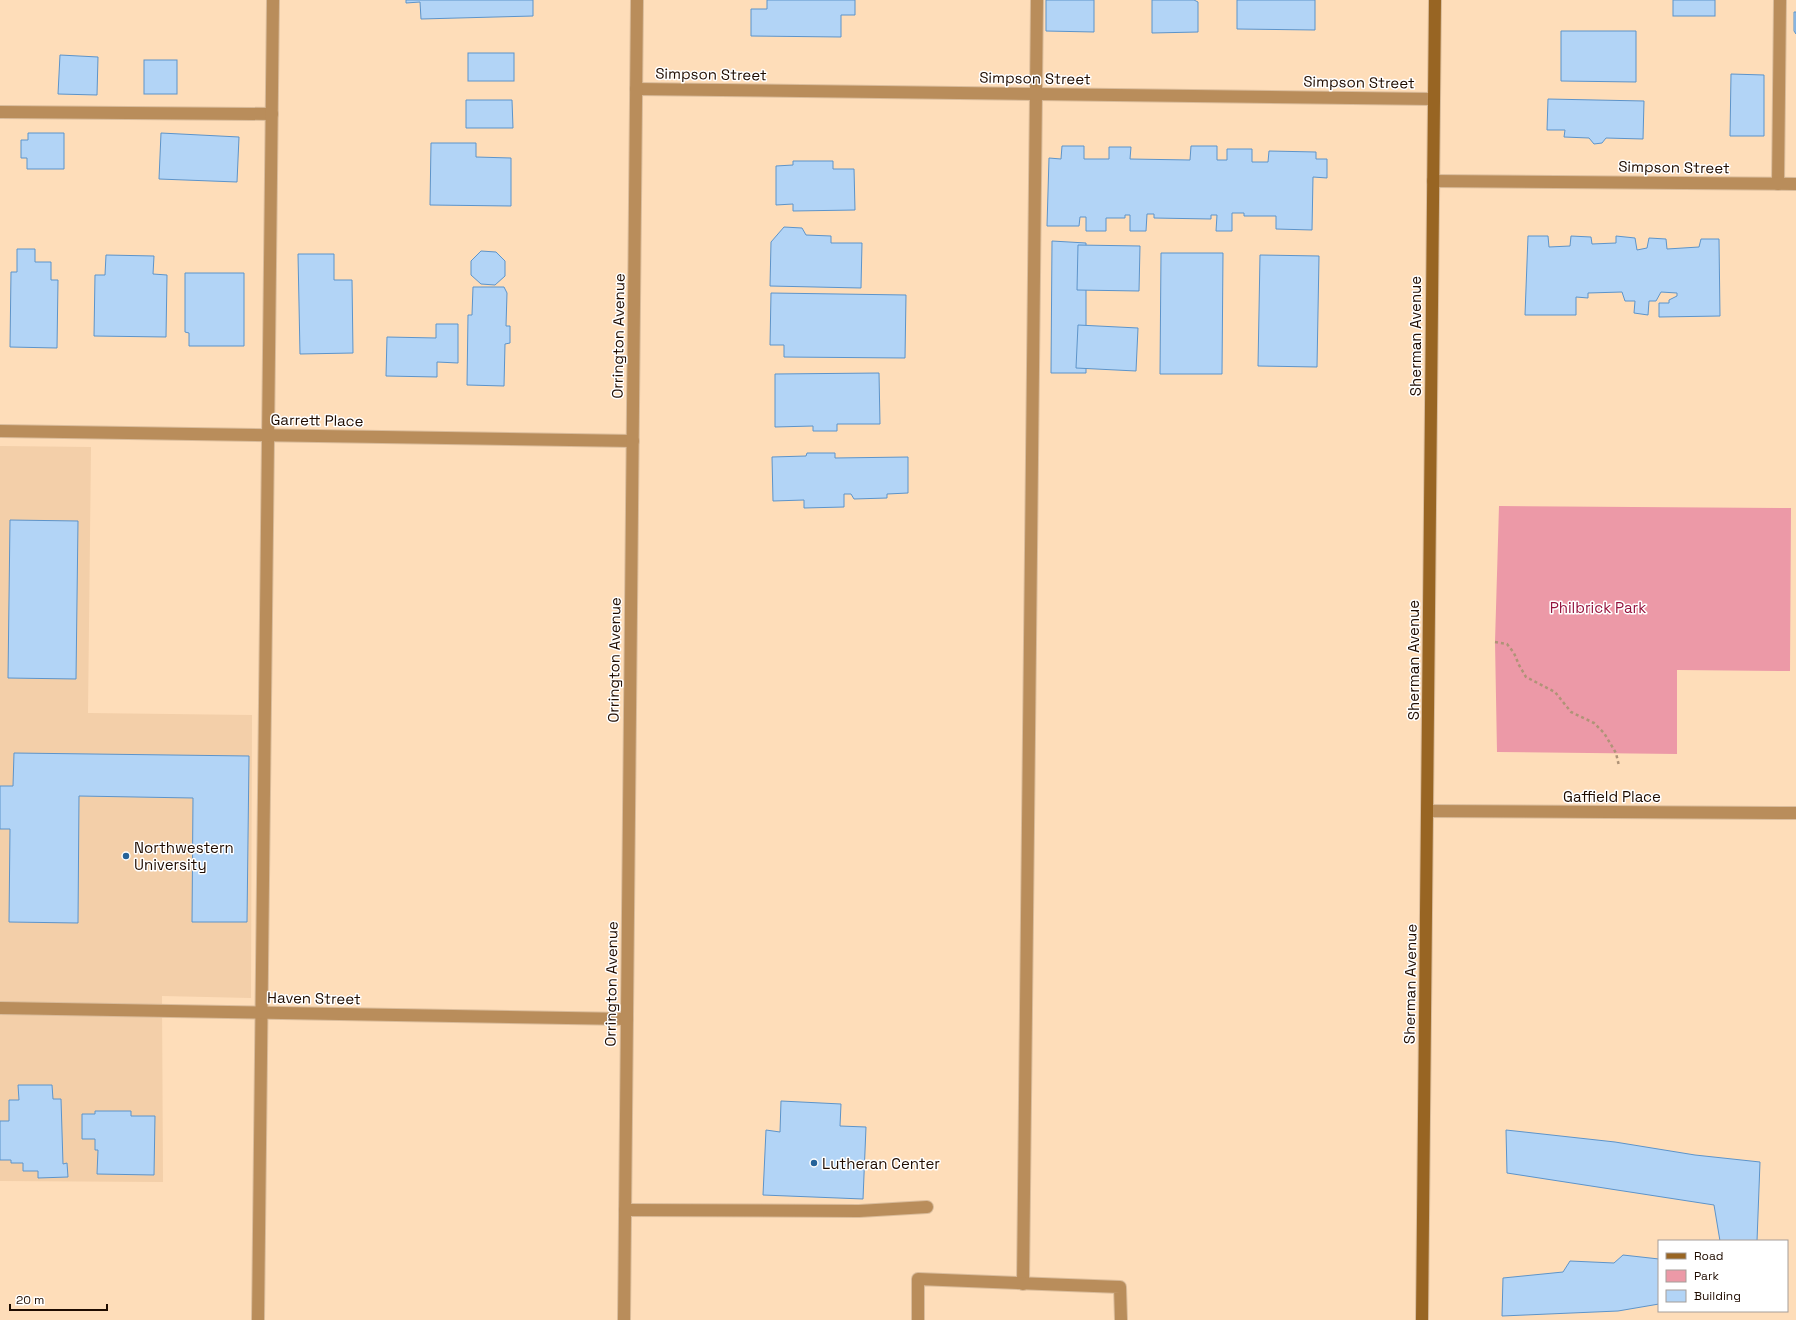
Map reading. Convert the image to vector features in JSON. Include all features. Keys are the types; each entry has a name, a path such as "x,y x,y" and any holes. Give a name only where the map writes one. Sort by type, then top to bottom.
{"street":[{"path":"258,1320 273,0"},
{"name":"Orrington Avenue","path":"624,1320 637,0"},
{"path":"1023,1284 1037,0"},
{"name":"Sherman Avenue","path":"1422,1320 1428,811 1432,181 1435,0"},
{"path":"1778,184 1780,0"},
{"name":"Simpson Street","path":"636,89 1433,98"},
{"path":"0,112 272,114"},
{"name":"Simpson Street","path":"1432,181 1796,184"},
{"name":"Garrett Place","path":"0,431 633,441"},
{"name":"Gaffield Place","path":"1428,811 1796,813"},
{"name":"Haven Street","path":"0,1008 627,1019"},
{"path":"625,1210 859,1211 927,1207"},
{"path":"918,1320 918,1279 1120,1287 1121,1320"}],"path":[{"path":"1495,642 1507,644 1514,653 1526,677 1555,692 1571,712 1594,723 1604,733 1616,754 1619,766"}],"shaded area":[{"name":"Northwestern University","path":"0,446 91,447 88,713 252,715 251,998 162,996 163,1182 0,1181"}],"green space":[{"name":"Philbrick Park","path":"1499,506 1791,508 1790,671 1677,670 1677,754 1497,752 1495,642"}],"building":[{"path":"406,0 533,0 533,16 421,19 420,2 406,3"},
{"path":"767,0 855,0 855,15 841,15 841,37 751,36 751,9 767,9"},
{"path":"1046,0 1094,0 1094,32 1046,31"},
{"path":"1152,0 1194,0 1198,2 1198,32 1152,33"},
{"path":"1237,0 1315,0 1315,30 1237,29"},
{"path":"1673,0 1715,0 1715,16 1673,16"},
{"path":"1794,12 1796,12 1796,34 1794,31"},
{"path":"1561,31 1636,31 1636,82 1561,81"},
{"path":"468,53 514,53 514,81 468,81"},
{"path":"60,55 98,57 97,95 58,94"},
{"path":"144,60 177,60 177,94 144,94"},
{"path":"1731,74 1764,75 1764,136 1730,136"},
{"path":"1548,99 1644,101 1643,139 1606,138 1602,143 1594,144 1589,138 1564,137 1565,130 1547,130"},
{"path":"466,100 512,100 513,128 466,128"},
{"path":"28,133 64,133 64,169 27,169 27,158 21,158 21,140 28,140"},
{"path":"161,133 239,137 237,182 159,179"},
{"path":"431,143 476,143 476,157 511,158 511,206 430,205"},
{"path":"1062,146 1084,146 1084,159 1109,159 1109,147 1131,147 1130,159 1190,160 1191,146 1217,146 1217,160 1227,160 1227,149 1252,149 1252,162 1268,162 1269,151 1316,152 1316,159 1327,159 1327,178 1313,177 1312,230 1276,229 1276,216 1244,216 1244,213 1232,213 1232,231 1216,231 1217,215 1211,215 1211,219 1154,218 1154,214 1147,214 1146,231 1130,231 1130,215 1125,215 1125,218 1106,218 1106,231 1086,231 1086,217 1080,217 1079,226 1047,226 1049,158 1061,159"},
{"path":"793,161 833,161 833,169 854,169 855,210 793,211 793,204 776,205 776,166 793,165"},
{"path":"784,227 802,228 806,235 831,236 831,243 862,243 861,288 770,286 771,242"},
{"path":"1528,236 1548,236 1549,247 1570,246 1571,236 1591,237 1592,244 1616,243 1616,236 1635,238 1637,250 1647,248 1649,238 1666,239 1667,249 1699,247 1701,239 1719,239 1720,316 1659,317 1659,303 1669,303 1669,300 1677,296 1677,293 1661,292 1656,301 1649,301 1648,315 1634,313 1635,301 1625,301 1622,292 1588,293 1588,298 1576,297 1576,315 1525,315"},
{"path":"1052,241 1086,243 1086,373 1051,373"},
{"path":"1078,245 1140,246 1139,291 1077,290"},
{"path":"17,249 35,249 35,262 51,262 51,280 58,280 57,348 10,347 11,272 17,272"},
{"path":"481,251 496,252 505,261 505,276 495,285 481,284 471,275 471,261"},
{"path":"1161,253 1223,253 1222,374 1160,374"},
{"path":"298,254 334,254 334,280 352,280 353,353 300,354"},
{"path":"106,255 154,256 153,274 167,275 166,337 94,336 95,275 105,275"},
{"path":"1260,255 1319,256 1317,367 1258,366"},
{"path":"185,273 244,273 244,346 189,346 189,333 185,332"},
{"path":"473,287 504,287 507,293 506,326 510,326 510,343 505,344 504,386 467,385 468,315 472,315"},
{"path":"771,293 906,295 905,358 784,357 784,345 770,345"},
{"path":"436,324 458,324 458,363 437,362 437,377 386,376 387,337 436,338"},
{"path":"1078,325 1138,328 1136,371 1076,368"},
{"path":"879,373 880,424 837,424 837,431 813,431 813,426 775,427 775,374"},
{"path":"807,453 835,453 835,458 908,457 908,493 887,494 887,498 854,499 851,494 844,494 844,507 804,508 804,500 773,501 772,457 806,456"},
{"path":"10,520 78,521 76,679 8,678"},
{"path":"14,753 249,756 247,922 192,922 193,798 79,796 78,923 9,922 10,829 0,829 0,786 13,786"},
{"path":"18,1085 52,1085 53,1099 61,1099 63,1164 67,1163 68,1177 38,1178 38,1171 23,1171 23,1163 11,1163 11,1160 0,1160 0,1121 9,1121 9,1100 19,1100"},
{"name":"Lutheran Center","path":"781,1101 841,1104 840,1126 866,1127 863,1199 763,1195 766,1130 780,1132"},
{"path":"95,1111 131,1111 131,1116 155,1116 154,1175 97,1174 98,1150 95,1150 95,1139 82,1139 82,1114 95,1114"},
{"path":"1506,1130 1615,1142 1695,1155 1760,1162 1757,1240 1720,1240 1714,1205 1507,1173"},
{"path":"1623,1255 1658,1259 1658,1304 1618,1311 1502,1316 1503,1278 1563,1272 1570,1261 1614,1263"}],"place":[{"name":"Northwestern University","path":"126,856"},
{"name":"Lutheran Center","path":"814,1163"}]}
